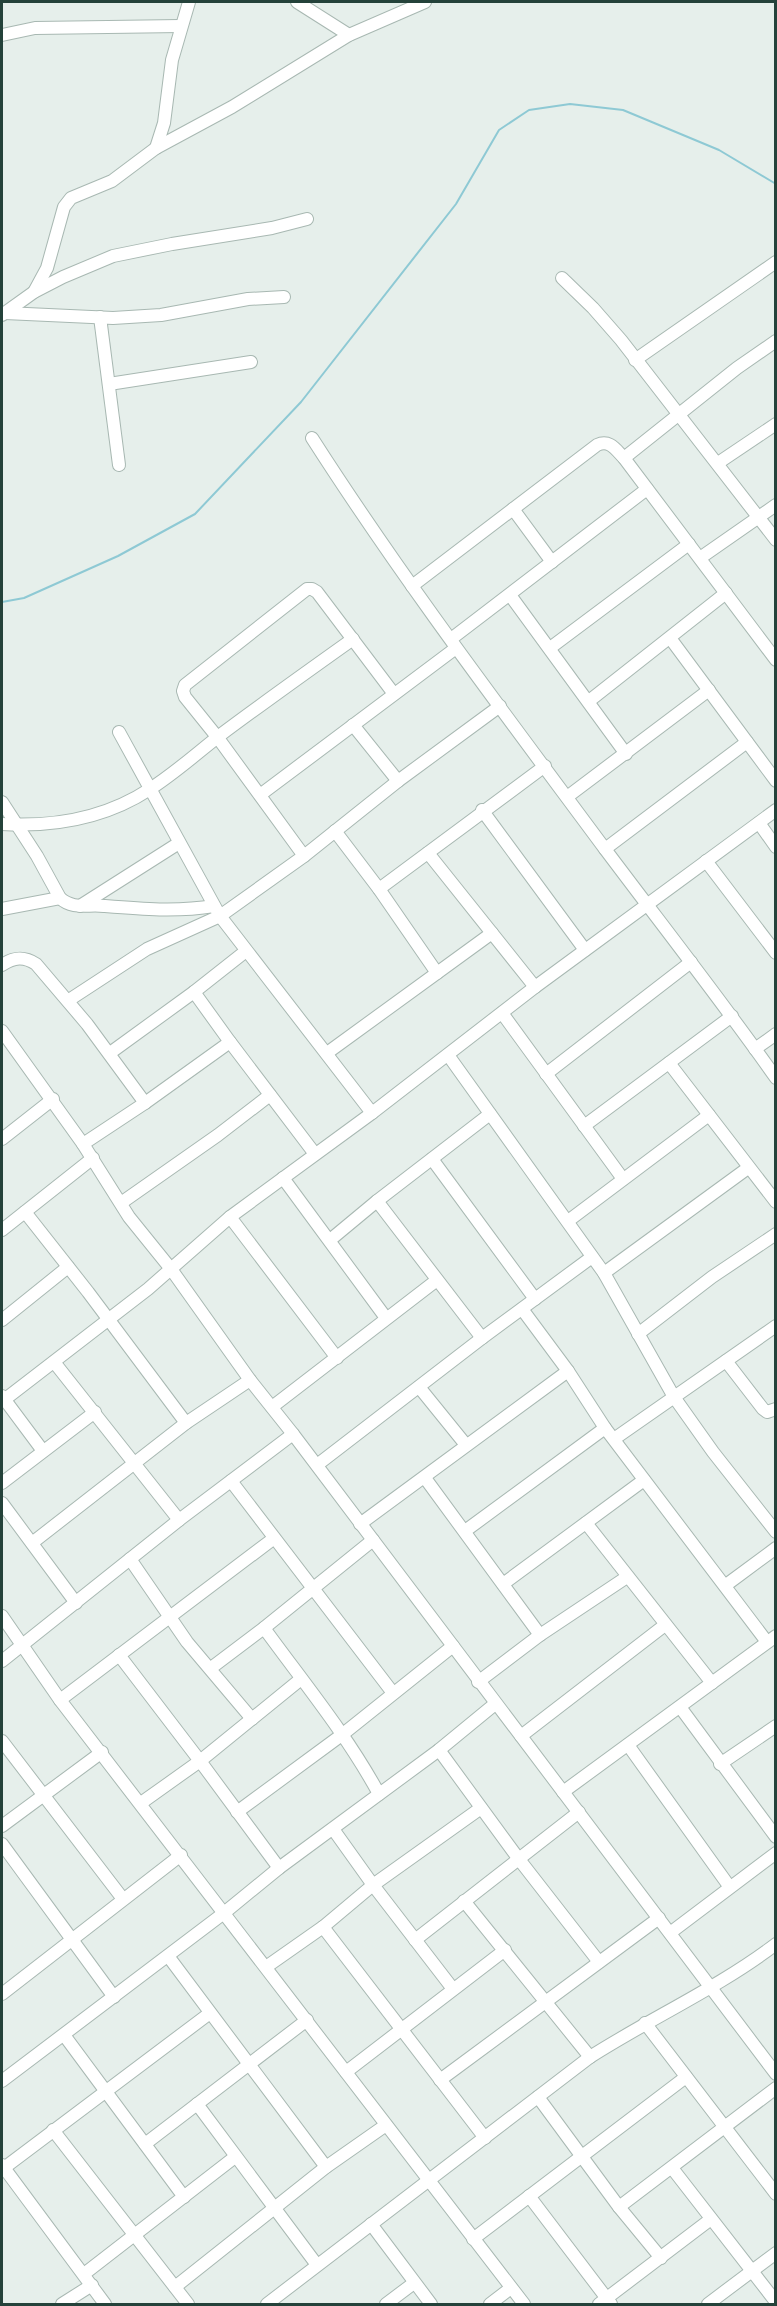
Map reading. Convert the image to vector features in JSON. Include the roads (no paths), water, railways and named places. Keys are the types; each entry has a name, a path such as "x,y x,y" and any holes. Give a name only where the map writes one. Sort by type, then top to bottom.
{"street":[{"path":"156,148 164,123 172,60 189,2"},
{"path":"297,2 350,35"},
{"path":"34,292 47,268 67,201 112,181 156,148 232,107 350,35 425,2"},
{"path":"2,35 35,28 181,26"},
{"path":"3,314 34,292 79,269 113,256 272,228 307,219"},
{"path":"636,360 776,262"},
{"path":"562,278 593,308 636,360 776,540"},
{"path":"3,314 100,317 161,315 248,299 284,297"},
{"path":"100,317 119,465"},
{"path":"624,458 737,368 776,341"},
{"path":"108,384 250,362"},
{"path":"718,463 776,424"},
{"path":"312,438 454,644 776,1078"},
{"path":"412,586 602,442 612,445 624,458 776,660"},
{"path":"260,795 394,694 510,595 647,489"},
{"path":"700,558 776,506"},
{"path":"513,509 552,562"},
{"path":"550,648 689,544"},
{"path":"304,856 218,738 185,697 183,691 185,685 307,589 312,589 317,592 394,694"},
{"path":"589,701 726,593"},
{"path":"510,595 626,753"},
{"path":"670,638 776,781"},
{"path":"2,824 45,824 105,811 149,790 353,639"},
{"path":"567,797 709,690"},
{"path":"69,1000 147,949 217,911 304,856 500,706"},
{"path":"353,725 398,782"},
{"path":"119,732 217,911 372,1113"},
{"path":"605,849 747,742"},
{"path":"379,889 544,766"},
{"path":"2,802 18,825 60,898 69,905 217,911"},
{"path":"483,810 585,950"},
{"path":"43,1451 3,1398 54,1362 171,1269 230,1217 372,1113 535,987 776,810"},
{"path":"759,823 776,847"},
{"path":"334,831 379,889 437,973"},
{"path":"78,906 179,843"},
{"path":"428,853 535,987"},
{"path":"706,861 776,953"},
{"path":"2,909 60,898"},
{"path":"327,1053 492,933"},
{"path":"110,1053 246,951"},
{"path":"2,965 17,958 27,958 36,964 69,1000 145,1103"},
{"path":"546,1074 691,962"},
{"path":"194,992 315,1154"},
{"path":"502,1013 623,1179"},
{"path":"584,1126 732,1016"},
{"path":"2,1031 53,1099 129,1217 171,1269 250,1380 776,2074"},
{"path":"755,1049 776,1034"},
{"path":"83,1144 230,1042"},
{"path":"448,1055 604,1274 675,1396 713,1452 776,1532"},
{"path":"669,1063 776,1202"},
{"path":"121,1203 176,1166 270,1095"},
{"path":"2,1139 53,1099"},
{"path":"330,1240 490,1114"},
{"path":"567,1221 709,1115"},
{"path":"2,1230 93,1158"},
{"path":"432,1159 535,1299"},
{"path":"604,1274 748,1168"},
{"path":"283,1178 386,1318"},
{"path":"378,1201 482,1338"},
{"path":"25,1212 186,1423"},
{"path":"230,1217 337,1358"},
{"path":"638,1334 712,1277 776,1234"},
{"path":"316,1466 482,1338 592,1257"},
{"path":"2,1320 68,1266"},
{"path":"272,1407 437,1280"},
{"path":"522,1309 644,1480 771,1639 563,1792"},
{"path":"614,1439 776,1326"},
{"path":"726,1361 763,1409 767,1412 776,1409"},
{"path":"54,1362 179,1520"},
{"path":"360,1524 568,1371"},
{"path":"32,1543 186,1423 250,1380"},
{"path":"419,1387 466,1445"},
{"path":"2,1483 95,1412"},
{"path":"465,1531 605,1428"},
{"path":"2,1661 179,1520 293,1434"},
{"path":"425,1478 540,1635"},
{"path":"503,1584 644,1480"},
{"path":"231,1481 273,1539 393,1693"},
{"path":"2,1503 76,1603"},
{"path":"586,1523 712,1683"},
{"path":"60,1700 273,1539"},
{"path":"211,1668 373,1540"},
{"path":"726,1585 776,1548"},
{"path":"130,1559 188,1642 252,1719"},
{"path":"478,1682 540,1635 627,1577"},
{"path":"2,1616 60,1700 524,2304"},
{"path":"521,1736 666,1625"},
{"path":"264,1628 343,1734 364,1765 379,1794"},
{"path":"237,1812 343,1734 453,1646"},
{"path":"119,1655 279,1868"},
{"path":"141,1803 200,1761 301,1678"},
{"path":"2,2081 224,1913 279,1868 439,1750 495,1704"},
{"path":"680,1707 776,1837"},
{"path":"720,1764 775,1728"},
{"path":"2,1741 123,1899"},
{"path":"628,1745 729,1886"},
{"path":"439,1750 518,1858 599,1962"},
{"path":"2,1826 102,1752"},
{"path":"266,1967 323,1927 373,1885 481,1808"},
{"path":"415,1940 579,1812"},
{"path":"333,1829 453,1989"},
{"path":"2,1844 114,1997"},
{"path":"670,1933 776,1852"},
{"path":"2,1994 181,1855"},
{"path":"464,1901 548,2002 590,2057"},
{"path":"440,2080 659,1918"},
{"path":"323,1927 485,2138"},
{"path":"268,2304 590,2057 645,2023 741,1970 775,1946"},
{"path":"346,2072 505,1950"},
{"path":"168,1956 326,2167"},
{"path":"105,2304 3,2167 210,2013"},
{"path":"145,2144 307,2020"},
{"path":"645,2023 776,2194"},
{"path":"64,2035 184,2197"},
{"path":"473,2239 686,2077"},
{"path":"619,2207 776,2088"},
{"path":"538,2097 580,2156 661,2258"},
{"path":"197,2104 317,2265"},
{"path":"175,2287 326,2167 387,2125"},
{"path":"53,2130 188,2304"},
{"path":"62,2304 135,2234 236,2157"},
{"path":"672,2168 776,2302"},
{"path":"529,2196 606,2302 711,2219"},
{"path":"371,2224 431,2304"},
{"path":"708,2304 776,2253"},
{"path":"386,2304 414,2283"},
{"path":"490,2304 511,2288"}],"waterway":[{"path":"2,602 24,598 118,556 195,514 301,402 456,204 499,130 529,110 570,104 623,110 719,150 776,184"}]}
